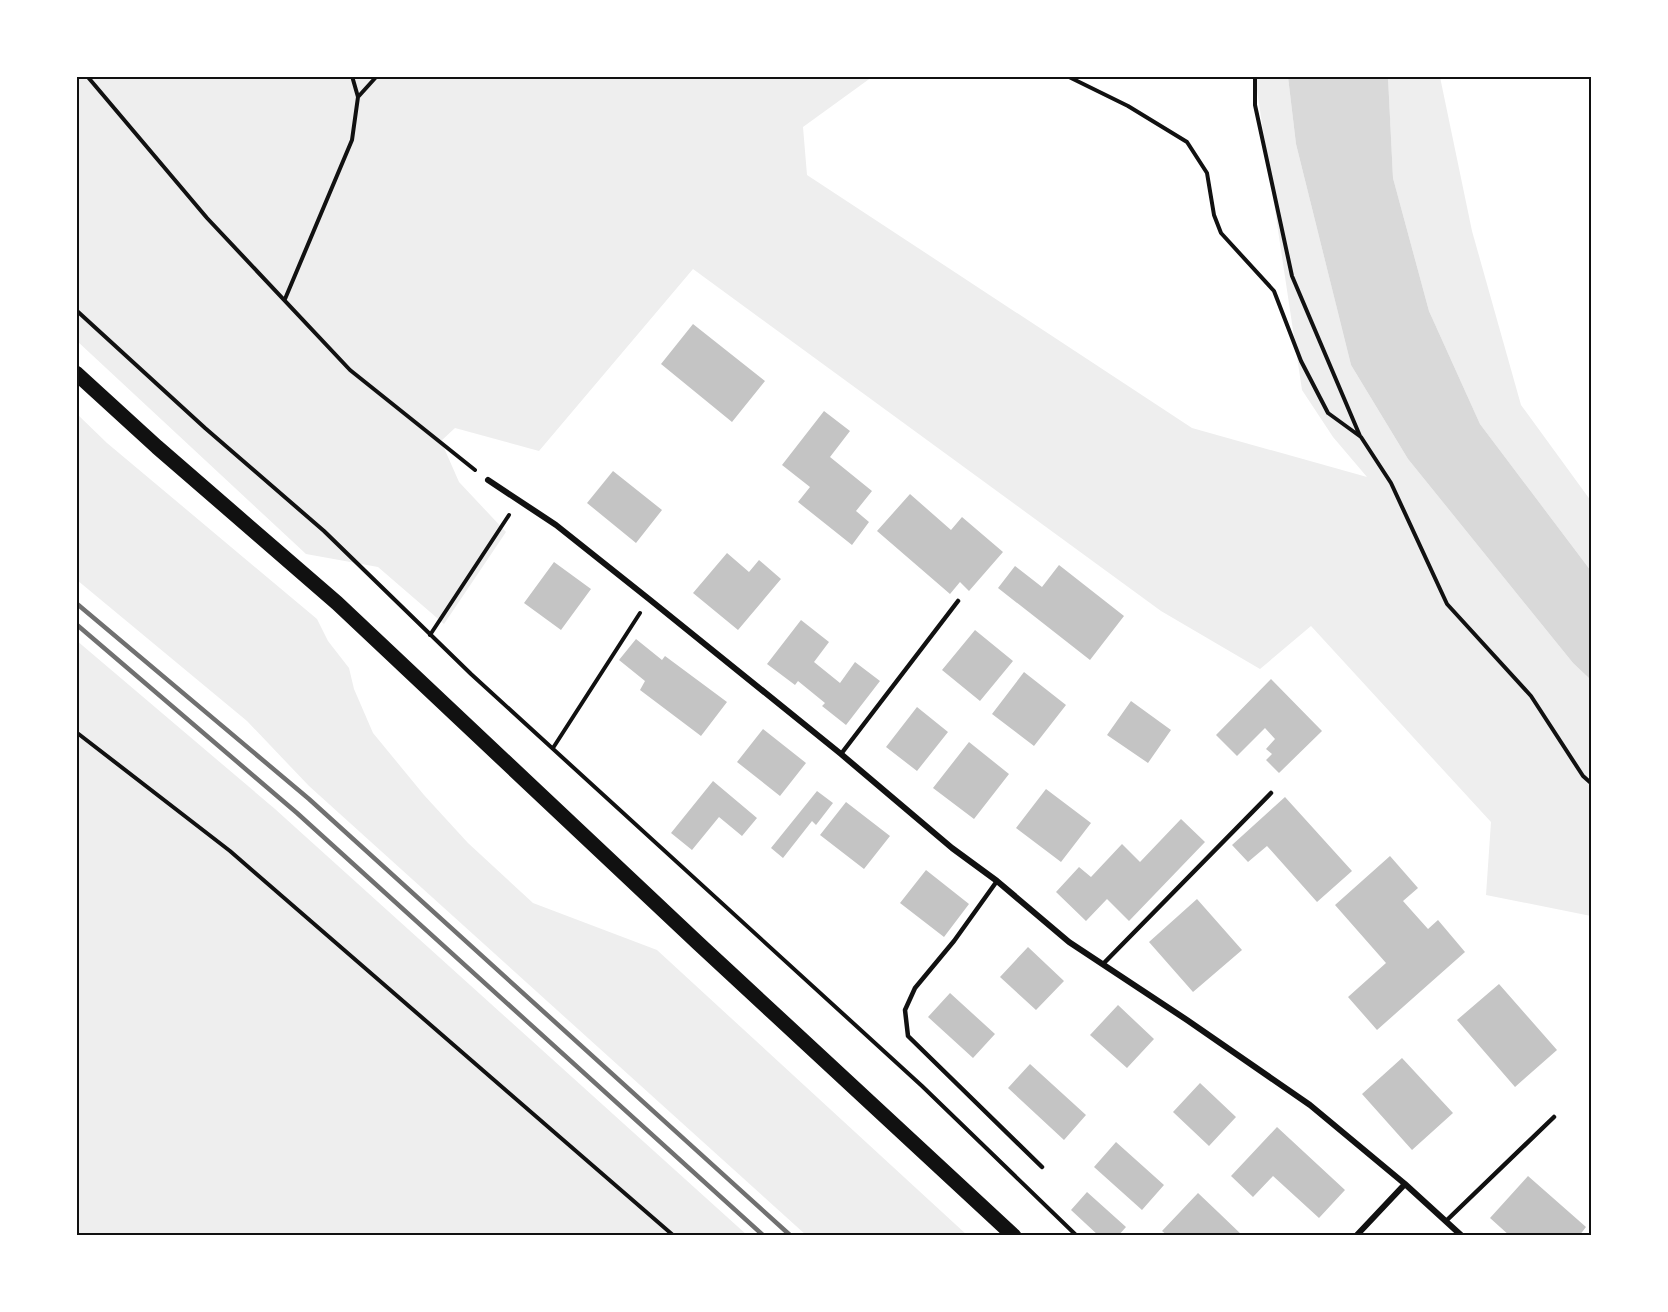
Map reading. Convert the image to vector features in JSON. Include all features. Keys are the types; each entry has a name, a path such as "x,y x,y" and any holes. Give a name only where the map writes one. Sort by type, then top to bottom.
{"main road":[{"path":"76,373 157,447 337,603 699,944 1014,1236"}],"street":[{"path":"488,480 556,525 841,754 952,848 997,881 1069,942 1310,1105 1405,1184 1462,1236"},
{"path":"1356,1236 1405,1184"}],"lane":[{"path":"841,754 958,601"},
{"path":"1103,964 1271,793"},
{"path":"997,881 954,941 915,988 905,1010 908,1036 1042,1167"},
{"path":"1446,1221 1554,1117"}],"path":[{"path":"87,76 207,218 350,370 488,480"},
{"path":"285,299 352,140 357,97 352,76"},
{"path":"357,97 377,76"},
{"path":"1067,76 1128,106 1186,142 1207,173 1214,215 1221,233 1274,291 1300,361 1328,413 1361,437"},
{"path":"1255,76 1256,105 1292,276 1361,437 1391,483 1448,604 1531,696 1582,776 1592,783"},
{"path":"76,310 205,428 324,531 430,635 922,1086 1077,1236"},
{"path":"430,635 518,500"},
{"path":"553,748 649,599"},
{"path":"76,732 230,851 674,1236"}],"shaded area":[{"path":"76,77 872,77 803,127 807,175 1192,428 1367,477 1333,437 1302,390 1255,77 1288,77 1296,144 1351,365 1408,459 1573,663 1591,680 1591,916 1486,895 1491,822 1311,626 1260,669 1161,611 693,269 539,451 455,428 441,441 459,482 506,532 444,624 378,567 306,554 77,341"},
{"path":"1288,77 1388,77 1393,178 1429,311 1480,424 1591,571 1591,680 1573,663 1408,459 1351,365 1296,144"},
{"path":"1388,77 1440,77 1472,231 1521,405 1591,501 1591,571 1480,424 1429,311 1393,178"},
{"path":"77,414 107,443 317,619 328,641 349,668 354,689 373,733 424,795 468,843 533,903 657,950 967,1235 806,1235 309,786 247,721 77,580"},
{"path":"76,640 275,809 747,1235 77,1235"}],"building":[{"path":"693,324 765,381 732,422 661,364"},
{"path":"824,411 850,431 830,457 872,491 856,511 869,522 852,545 798,502 810,487 782,465"},
{"path":"613,471 662,510 636,543 587,503"},
{"path":"910,494 951,530 962,517 1003,552 969,591 960,582 950,594 877,531"},
{"path":"727,553 749,572 759,560 781,579 738,630 693,593"},
{"path":"554,562 591,589 561,630 524,603"},
{"path":"1059,565 1124,616 1090,660 998,588 1015,566 1042,587"},
{"path":"801,620 829,642 814,662 840,683 855,662 880,681 846,725 822,706 825,703 798,681 795,685 767,664"},
{"path":"975,630 1013,661 980,701 942,670"},
{"path":"636,639 662,660 665,656 727,702 701,736 640,690 645,681 619,660"},
{"path":"1024,672 1066,705 1034,746 992,714"},
{"path":"1271,679 1322,731 1279,773 1266,760 1272,754 1266,749 1275,739 1265,728 1237,756 1216,735"},
{"path":"1131,701 1171,730 1148,763 1107,735"},
{"path":"917,707 948,732 917,771 886,747"},
{"path":"763,729 806,763 780,796 737,762"},
{"path":"969,742 1009,774 974,819 933,788"},
{"path":"713,781 757,818 742,836 719,817 692,850 671,833"},
{"path":"1046,789 1091,823 1061,862 1016,828"},
{"path":"817,791 833,803 816,825 812,821 783,858 771,848"},
{"path":"1285,797 1352,871 1317,902 1267,846 1248,862 1232,845"},
{"path":"846,802 890,836 864,869 820,835"},
{"path":"1181,819 1205,842 1129,921 1107,899 1086,921 1056,892 1079,867 1091,877 1122,844 1140,862"},
{"path":"1390,856 1418,888 1403,901 1428,929 1438,920 1465,952 1377,1030 1348,997 1386,963 1335,905"},
{"path":"926,870 969,904 944,937 900,903"},
{"path":"1197,899 1242,950 1193,992 1149,942"},
{"path":"1028,947 1064,981 1036,1010 1000,977"},
{"path":"1499,984 1557,1050 1515,1087 1457,1020"},
{"path":"950,993 995,1034 973,1058 928,1017"},
{"path":"1118,1005 1154,1039 1127,1068 1090,1035"},
{"path":"1402,1058 1453,1113 1412,1150 1362,1094"},
{"path":"1030,1064 1086,1115 1064,1140 1008,1088"},
{"path":"1200,1083 1236,1117 1209,1146 1173,1112"},
{"path":"1277,1127 1345,1190 1319,1218 1273,1176 1253,1197 1231,1176"},
{"path":"1116,1142 1164,1185 1142,1210 1094,1167"},
{"path":"1528,1176 1586,1227 1579,1236 1510,1236 1490,1218"},
{"path":"1087,1192 1126,1227 1118,1236 1099,1236 1071,1210"},
{"path":"1198,1193 1243,1236 1168,1236 1162,1231"}],"railway":[{"path":"76,603 309,799 791,1236"},
{"path":"76,624 297,813 764,1236"}]}
